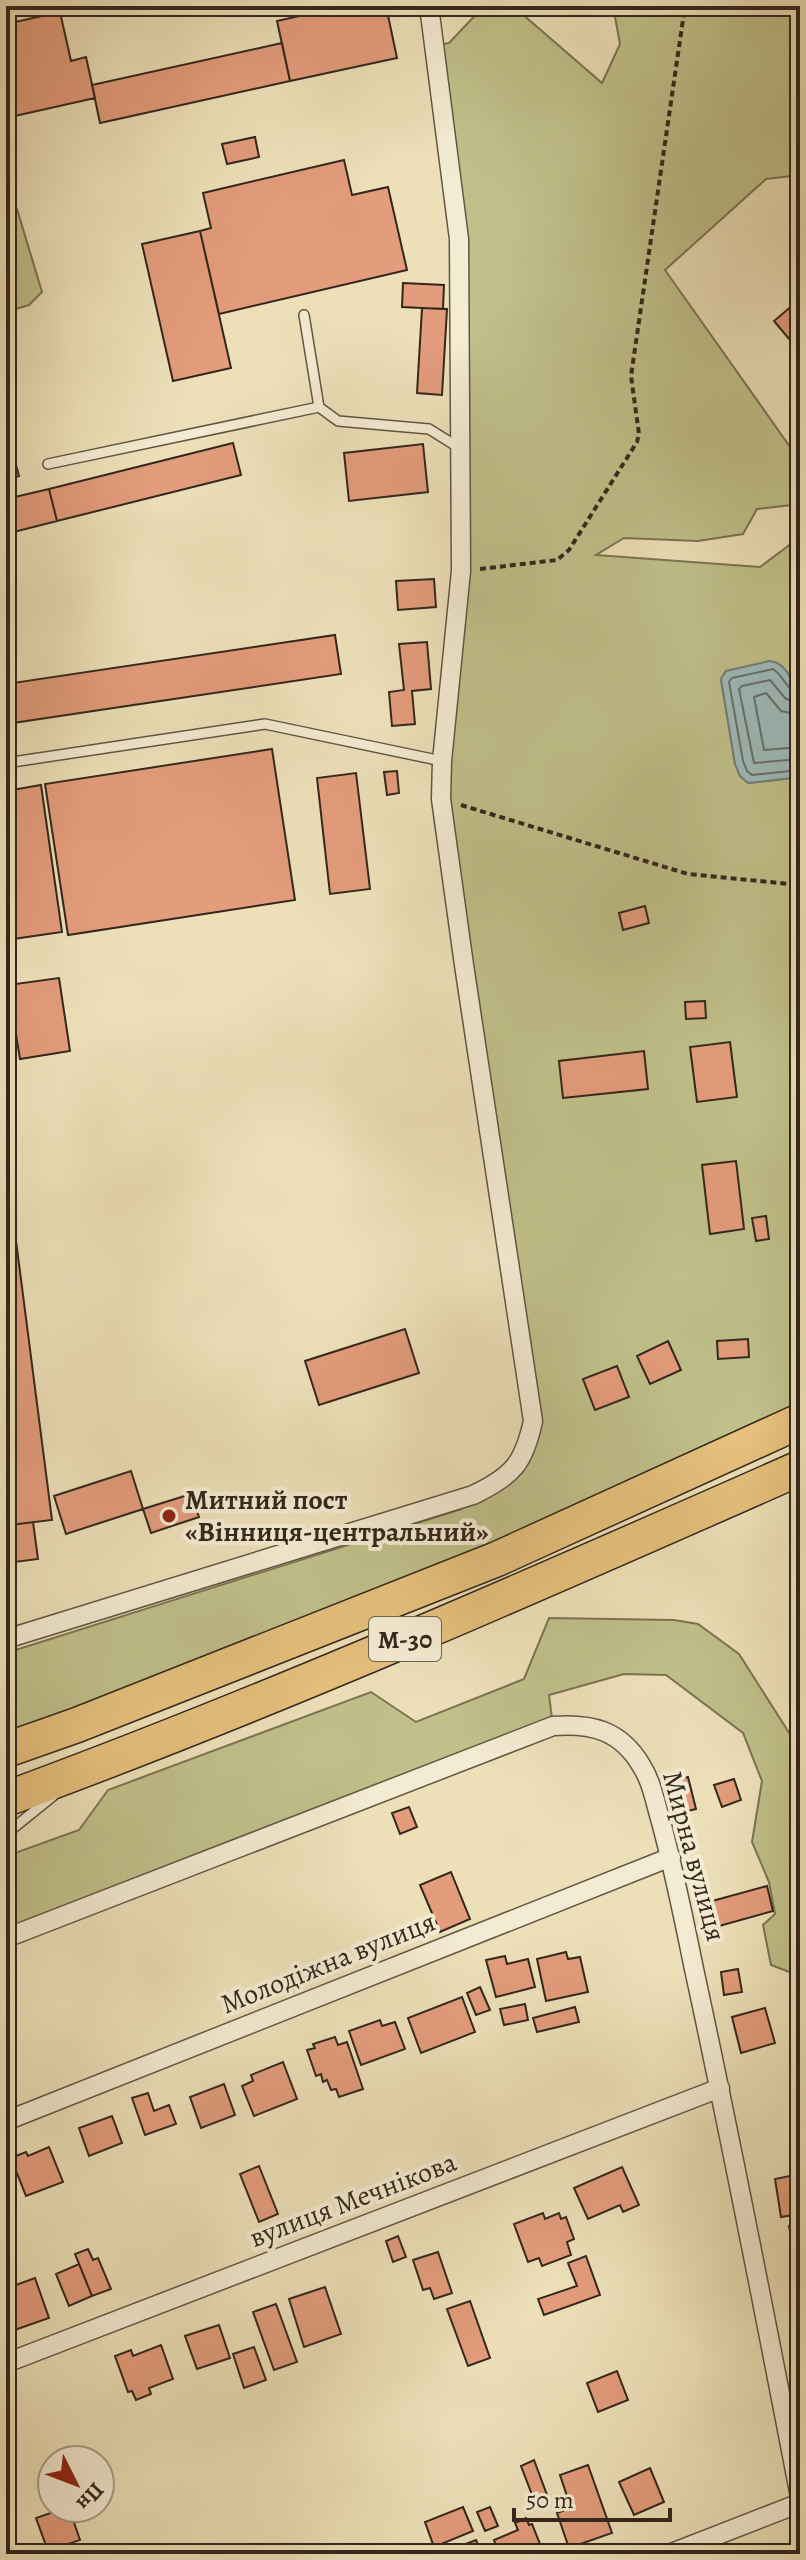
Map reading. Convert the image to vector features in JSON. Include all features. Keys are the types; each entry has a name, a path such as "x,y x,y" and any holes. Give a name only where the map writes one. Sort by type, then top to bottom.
{"highway":[{"name":"М-30","path":"6,1750 497,1559 800,1421"},
{"name":"М-30","path":"6,1799 89,1769 509,1597 800,1468"}],"street":[{"path":"10,1638 473,1495 511,1472 527,1449 533,1421 441,799 461,571 459,239 429,6"},
{"name":"Мирна вулиця","path":"6,1938 553,1726 578,1724 609,1733 632,1752 649,1780 671,1857 800,2497"},
{"name":"Молодіжна вулиця","path":"6,2121 671,1857"},
{"name":"вулиця Мечнікова","path":"6,2363 720,2088"},
{"path":"669,2554 800,2503"}],"lane":[{"path":"304,315 319,407 338,421 429,429 461,449"},
{"path":"48,464 319,407"},
{"path":"6,763 265,724 442,761"},
{"path":"6,1605 10,1638"},
{"path":"6,1834 89,1769"}],"path":[{"path":"461,571 557,560 569,550 637,442 639,434 631,376 685,6"},
{"path":"441,799 688,874 800,885"}],"green space":[{"path":"484,6 513,6 602,83 620,44 613,6 800,6 800,175 766,179 665,270 800,461 800,504 757,509 743,534 698,541 624,538 596,555 760,567 800,537 800,695 797,687 726,671 721,679 735,764 740,776 748,783 800,777 800,1409 491,1547 6,1735 6,1653 462,1509 473,1495 494,1485 533,1421 441,799 461,571 459,239 434,46 449,43"},
{"path":"6,195 17,209 42,292 29,305 6,312"},
{"path":"549,1618 674,1620 698,1624 739,1654 800,1750 800,1976 771,1965 763,1925 775,1914 769,1882 752,1842 762,1781 743,1733 666,1675 624,1674 549,1695 553,1726 6,1938 6,1869 16,1865 12,1854 79,1830 108,1790 371,1692 416,1722 524,1679"}],"water":[{"path":"769,661 781,665 795,691 800,729 800,777 748,783 740,776 735,764 721,679 726,671"}],"building":[{"path":"343,6 386,6 397,58 290,81 277,21"},
{"path":"60,12 71,61 86,57 95,98 6,118 6,24"},
{"path":"282,43 290,81 100,123 92,85"},
{"path":"255,137 259,157 227,164 222,144"},
{"path":"344,160 352,195 388,187 407,270 219,314 200,231 211,228 203,193"},
{"path":"200,231 231,368 173,381 142,244"},
{"path":"403,283 444,285 443,309 402,307"},
{"path":"800,299 800,352 774,321"},
{"path":"422,308 447,309 442,395 417,393"},
{"path":"6,428 19,476 6,480"},
{"path":"233,443 241,475 57,521 49,489"},
{"path":"423,444 428,492 349,501 344,453"},
{"path":"49,489 57,521 6,534 6,499"},
{"path":"434,579 436,607 398,610 396,581"},
{"path":"335,635 341,674 6,724 6,684"},
{"path":"427,642 431,689 412,691 415,724 392,726 389,692 404,690 399,644"},
{"path":"272,749 295,900 68,935 45,784"},
{"path":"397,771 399,793 387,795 384,772"},
{"path":"356,773 370,889 330,894 317,778"},
{"path":"41,785 62,932 6,940 6,791"},
{"path":"645,906 649,923 623,930 619,913"},
{"path":"59,978 70,1051 20,1059 8,985"},
{"path":"705,1001 706,1018 686,1019 685,1002"},
{"path":"730,1042 737,1097 697,1102 690,1047"},
{"path":"644,1051 648,1089 563,1098 559,1061"},
{"path":"736,1161 744,1229 710,1234 702,1165"},
{"path":"6,1163 52,1520 10,1525 6,1493"},
{"path":"766,1216 769,1239 756,1241 752,1218"},
{"path":"405,1329 419,1373 319,1405 305,1361"},
{"path":"748,1339 749,1357 718,1359 717,1341"},
{"path":"668,1341 681,1370 650,1384 637,1356"},
{"path":"617,1366 629,1397 595,1410 583,1379"},
{"path":"131,1471 143,1509 66,1534 54,1496"},
{"path":"191,1494 199,1517 151,1533 143,1509"},
{"path":"33,1522 38,1559 15,1562 10,1525"},
{"path":"688,1777 696,1809 676,1814 668,1782"},
{"path":"734,1779 741,1800 722,1807 714,1785"},
{"path":"409,1807 417,1827 400,1834 392,1813"},
{"path":"451,1872 470,1919 440,1932 420,1885"},
{"path":"767,1886 773,1911 712,1928 705,1903"},
{"path":"566,1952 568,1959 580,1957 588,1992 546,2001 537,1959"},
{"path":"505,1956 507,1964 528,1959 535,1987 496,1997 486,1960"},
{"path":"738,1969 742,1992 724,1995 721,1972"},
{"path":"480,1987 490,2010 476,2015 467,1993"},
{"path":"462,1997 475,2032 421,2053 408,2018"},
{"path":"525,2004 528,2020 504,2025 500,2009"},
{"path":"575,2007 579,2022 537,2032 533,2018"},
{"path":"765,2008 775,2043 741,2053 732,2017"},
{"path":"380,2020 382,2026 395,2022 405,2049 361,2065 349,2031"},
{"path":"335,2037 338,2045 347,2042 363,2089 339,2097 336,2089 331,2090 327,2080 323,2082 321,2074 316,2076 307,2050 315,2048 313,2044"},
{"path":"283,2062 297,2099 254,2116 242,2086 253,2081 251,2075"},
{"path":"224,2084 235,2115 201,2128 190,2097"},
{"path":"148,2093 154,2111 169,2105 176,2124 145,2135 132,2098"},
{"path":"112,2116 122,2143 89,2156 79,2128"},
{"path":"49,2147 63,2182 26,2196 11,2158 26,2152 28,2156"},
{"path":"259,2166 278,2214 259,2222 240,2174"},
{"path":"622,2167 639,2205 623,2212 620,2205 588,2219 574,2188"},
{"path":"6,2171 15,2193 6,2197"},
{"path":"800,2174 800,2214 781,2217 775,2179"},
{"path":"543,2213 545,2219 559,2213 561,2219 566,2217 574,2239 567,2242 571,2255 542,2266 539,2258 528,2262 514,2224"},
{"path":"800,2224 800,2283 789,2226"},
{"path":"398,2236 406,2257 393,2262 386,2241"},
{"path":"88,2249 93,2260 98,2258 111,2289 92,2296 75,2254"},
{"path":"438,2252 452,2293 434,2299 430,2288 423,2290 413,2260"},
{"path":"586,2256 600,2295 544,2315 538,2299 577,2286 568,2263"},
{"path":"79,2264 92,2296 69,2306 56,2274"},
{"path":"35,2278 49,2318 6,2333 6,2298 13,2295 10,2287"},
{"path":"325,2287 341,2334 304,2347 289,2299"},
{"path":"470,2301 490,2358 468,2366 447,2309"},
{"path":"276,2304 297,2362 274,2370 253,2312"},
{"path":"219,2325 230,2358 197,2369 185,2336"},
{"path":"161,2345 173,2379 149,2388 151,2394 136,2400 132,2391 128,2392 115,2356 131,2350 133,2356"},
{"path":"254,2347 266,2380 244,2388 233,2354"},
{"path":"617,2371 628,2400 598,2412 587,2383"},
{"path":"534,2460 547,2495 534,2500 521,2466"},
{"path":"588,2465 612,2533 569,2548 557,2513 571,2508 560,2475"},
{"path":"650,2468 664,2502 634,2515 619,2482"},
{"path":"463,2507 473,2531 434,2547 425,2522"},
{"path":"490,2507 498,2526 485,2531 477,2512"},
{"path":"526,2518 529,2525 532,2524 544,2554 490,2554 497,2549 494,2540 518,2530 515,2523"},
{"path":"38,2524 74,2524 80,2540 48,2551"},
{"path":"476,2540 482,2554 452,2554 450,2550"}],"place":[{"name":"Митний пост «Вінниця-центральний»","path":"169,1516"}]}
